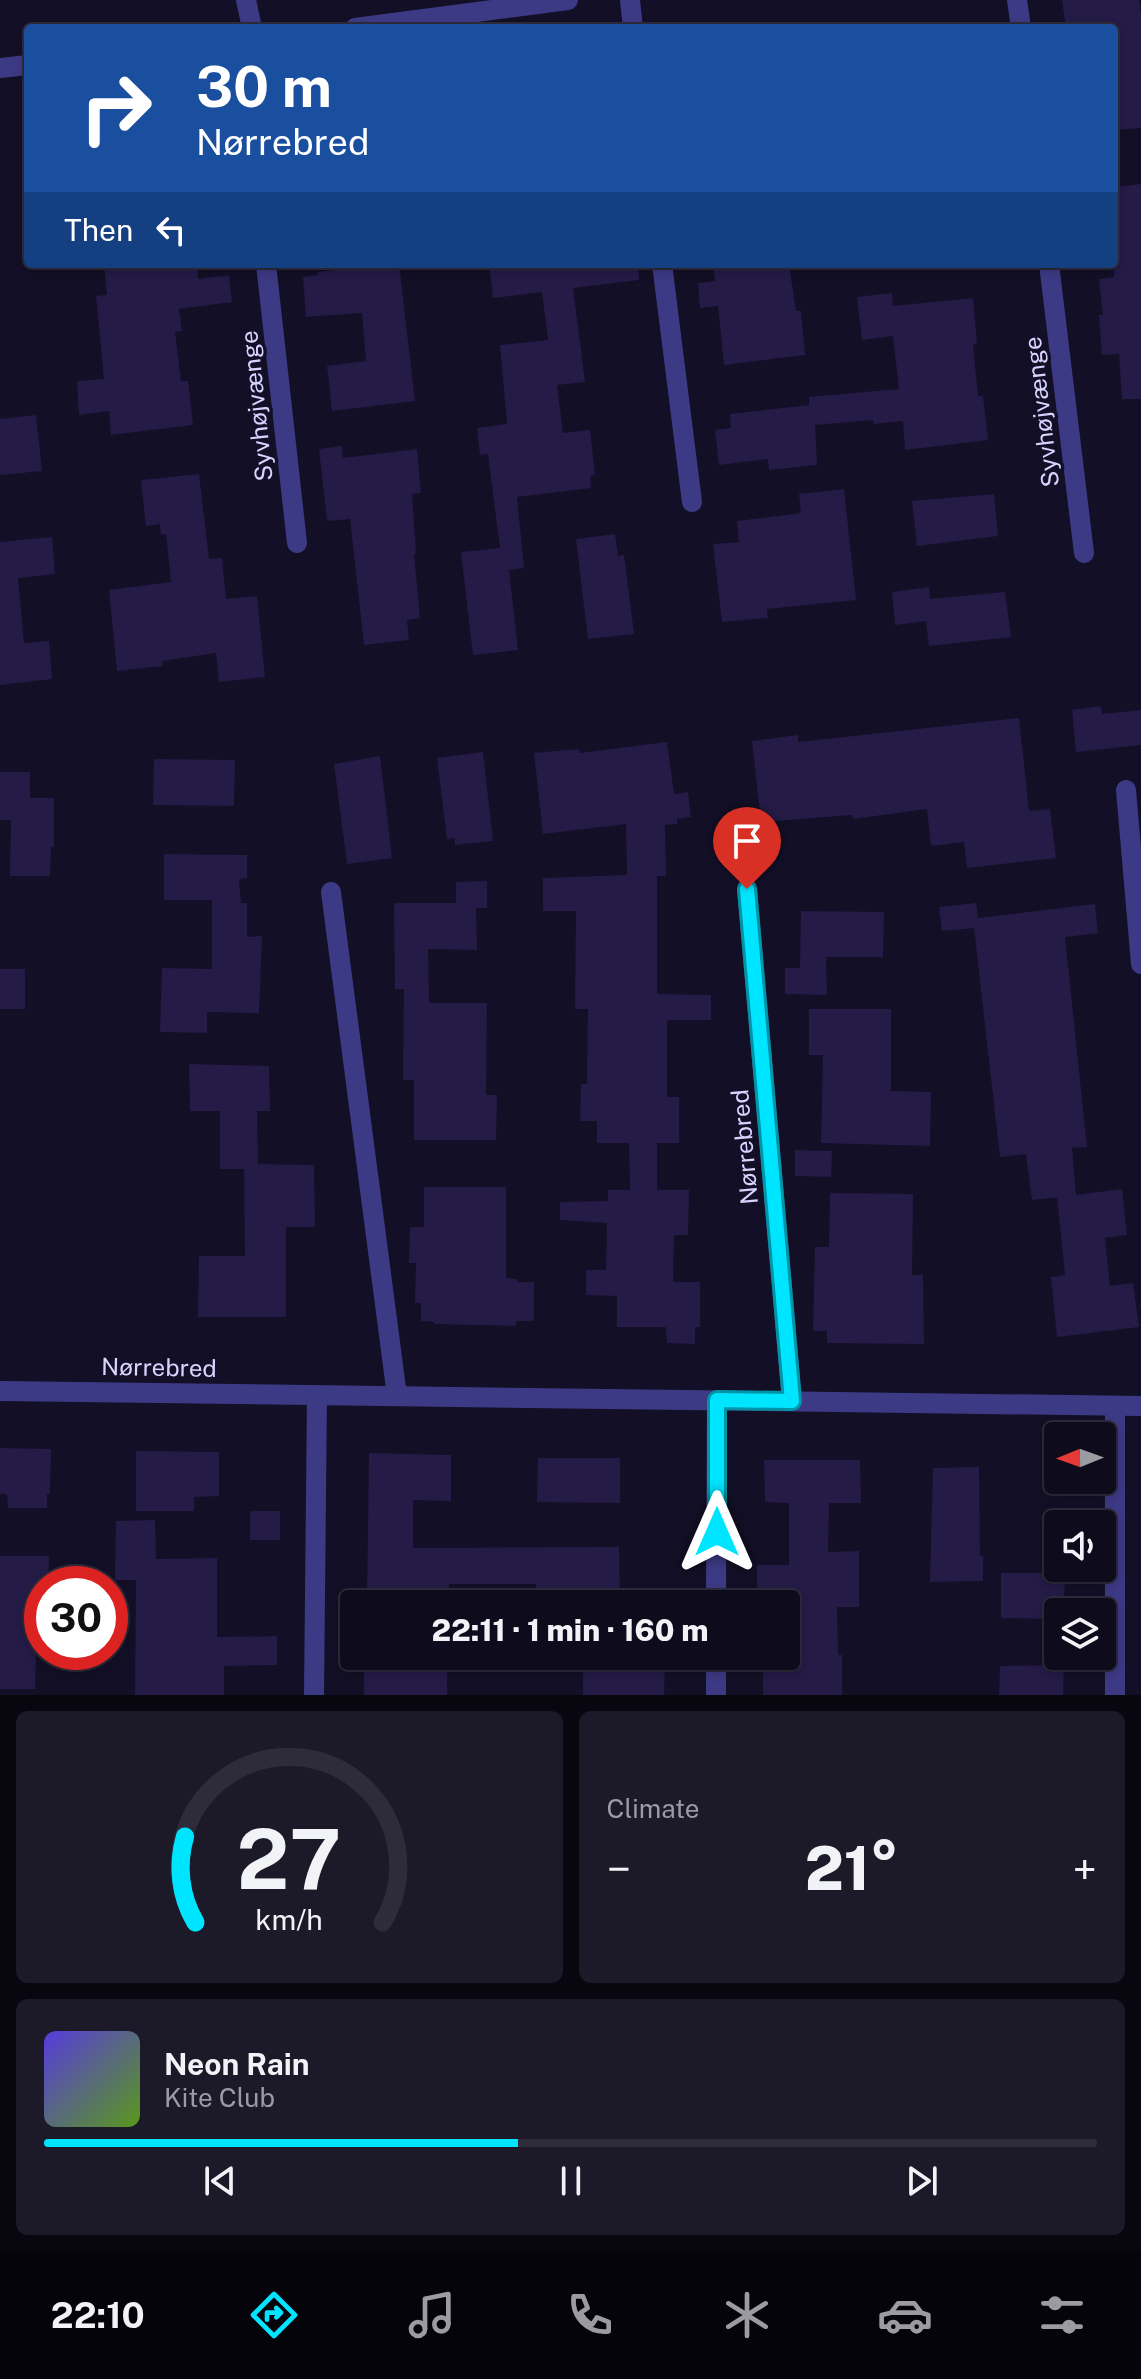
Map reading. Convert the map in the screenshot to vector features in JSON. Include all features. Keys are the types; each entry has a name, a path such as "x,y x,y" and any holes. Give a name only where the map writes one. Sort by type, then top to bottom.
{"street":[{"path":"246,0 251,24"},
{"path":"385,24 568,0"},
{"path":"630,0 633,24"},
{"path":"1017,0 1020,24"},
{"path":"0,68 24,65"},
{"name":"Syvhøjvænge","path":"266,268 297,543"},
{"path":"663,268 692,502"},
{"name":"Syvhøjvænge","path":"1049,268 1084,553"},
{"path":"1126,790 1141,964"},
{"name":"Nørrebred","path":"747,889 792,1401"},
{"path":"331,892 397,1396"},
{"name":"Nørrebred","path":"0,1391 1141,1406"},
{"path":"314,1695 317,1395"},
{"path":"716,1590 717,1400"},
{"path":"1115,1406 1115,1695"},
{"path":"716,1670 716,1695"}],"building":[{"path":"1062,0 1139,0 1141,128 1118,130 1118,24 1065,24"},
{"path":"1141,184 1141,399 1122,399 1119,354 1102,355 1099,315 1103,315 1099,279 1114,277 1114,268 1118,268 1118,187"},
{"path":"104,268 197,268 198,279 229,275 232,302 179,309 182,331 175,332 181,381 188,381 193,425 111,435 109,411 79,415 77,381 104,379 96,296 107,295"},
{"path":"399,268 415,401 332,411 327,366 366,361 362,313 306,317 303,277 318,275 318,272"},
{"path":"489,268 638,268 639,280 573,288 585,382 557,385 563,433 590,430 595,475 590,476 591,488 517,497 524,568 509,570 518,650 473,655 461,552 500,548 488,454 480,455 477,428 507,424 500,345 548,340 542,292 493,298"},
{"path":"713,268 790,268 796,311 801,311 805,355 724,365 718,306 700,308 698,283 715,281"},
{"path":"892,293 893,306 973,298 978,396 983,396 988,440 905,450 903,421 815,425 817,465 769,470 768,459 719,465 715,430 731,428 730,414 809,405 809,397 899,389 893,336 862,340 857,297"},
{"path":"36,415 42,471 0,475 0,419"},
{"path":"342,446 343,458 417,449 421,493 412,494 420,618 407,620 409,640 364,645 350,519 327,521 319,449"},
{"path":"199,474 209,559 222,558 226,599 257,596 265,677 219,682 216,653 162,661 163,666 117,671 109,590 171,582 166,534 161,535 160,524 146,526 141,480"},
{"path":"844,489 856,600 767,609 768,618 722,622 713,544 739,542 737,521 801,513 799,494"},
{"path":"994,494 998,536 917,546 912,501"},
{"path":"615,534 618,556 624,555 634,634 588,639 576,539"},
{"path":"52,537 55,574 18,578 24,643 49,641 52,679 0,685 0,542"},
{"path":"929,587 930,599 1005,592 1011,637 929,646 926,621 895,625 892,592"},
{"path":"1101,706 1102,714 1141,710 1141,745 1076,752 1072,710"},
{"path":"1019,718 1029,811 1050,809 1056,858 967,868 964,842 931,846 927,809 853,819 852,815 761,822 752,741 798,735 798,742"},
{"path":"667,742 674,794 688,792 691,817 677,819 677,824 665,825 666,876 657,876 657,994 711,995 711,1020 667,1020 667,1097 679,1097 679,1143 657,1143 657,1190 689,1190 688,1235 674,1235 673,1282 700,1282 700,1327 695,1327 695,1344 667,1343 666,1327 617,1327 617,1296 586,1295 586,1270 606,1270 607,1223 560,1220 560,1202 608,1201 608,1190 630,1190 629,1143 597,1143 597,1121 580,1121 581,1084 587,1084 588,1009 575,1009 576,911 543,911 543,878 627,875 626,824 543,834 534,753 579,749 580,753"},
{"path":"483,752 493,841 455,845 455,838 447,839 437,758"},
{"path":"380,756 392,858 347,864 334,764"},
{"path":"154,759 235,760 234,806 153,805"},
{"path":"0,772 30,772 30,798 54,798 54,847 51,847 50,876 10,876 11,820 0,820"},
{"path":"164,854 247,855 247,878 239,879 241,903 247,903 247,937 262,936 259,1013 207,1012 207,1033 160,1032 162,968 212,969 212,900 164,900"},
{"path":"487,881 487,908 476,908 477,950 428,949 429,1003 487,1003 486,1095 497,1095 496,1140 414,1140 414,1080 403,1080 404,989 395,989 394,903 456,903 456,882"},
{"path":"976,903 978,918 1095,904 1098,933 1065,937 1087,1147 1072,1148 1076,1195 1122,1189 1127,1235 1105,1238 1110,1286 1133,1283 1139,1327 1057,1337 1051,1277 1065,1275 1057,1197 1032,1200 1026,1154 1000,1157 974,928 942,931 939,907"},
{"path":"801,911 884,912 883,957 826,957 827,995 785,994 785,968 800,968"},
{"path":"0,969 25,969 25,1009 0,1009"},
{"path":"809,1009 891,1009 891,1091 931,1092 930,1146 821,1143 823,1055 809,1055"},
{"path":"189,1064 269,1066 270,1111 257,1111 258,1164 314,1165 315,1227 286,1227 286,1317 198,1317 199,1256 245,1256 244,1169 220,1169 220,1111 190,1111"},
{"path":"795,1150 832,1151 831,1177 795,1176"},
{"path":"424,1187 506,1187 506,1278 517,1279 517,1282 534,1282 534,1321 516,1321 516,1326 421,1321 421,1303 415,1303 416,1263 409,1263 410,1227 424,1227"},
{"path":"830,1193 913,1194 912,1275 923,1275 924,1344 827,1343 827,1331 813,1331 815,1247 829,1247"},
{"path":"0,1448 51,1449 47,1508 8,1508 7,1494 0,1494"},
{"path":"136,1451 219,1452 219,1496 194,1497 194,1511 136,1511"},
{"path":"369,1453 451,1455 451,1501 413,1500 413,1548 619,1547 620,1590 536,1590 536,1584 449,1584 449,1590 367,1590"},
{"path":"538,1458 620,1458 620,1503 537,1502"},
{"path":"764,1460 860,1460 861,1503 829,1503 828,1552 859,1551 859,1607 837,1607 842,1695 763,1695 763,1670 800,1670 800,1590 757,1590 757,1565 789,1565 789,1503 765,1502"},
{"path":"979,1467 983,1581 930,1582 933,1468"},
{"path":"250,1511 280,1511 280,1540 250,1540"},
{"path":"155,1520 156,1559 217,1558 217,1637 277,1636 277,1665 224,1666 224,1695 135,1695 136,1580 128,1580 128,1566 115,1566 116,1521"},
{"path":"0,1556 49,1556 49,1566 24,1566 24,1670 36,1670 35,1689 0,1689"},
{"path":"1001,1573 1044,1573 1044,1582 1065,1582 1064,1598 1044,1598 1044,1619 1001,1618"},
{"path":"1044,1665 1044,1670 1064,1670 1063,1695 999,1695 1000,1666"},
{"path":"364,1670 447,1670 447,1695 364,1695"},
{"path":"583,1670 665,1670 664,1695 583,1695"}],"route":[{"path":"717,1532 717,1400 792,1401 747,889"}]}
